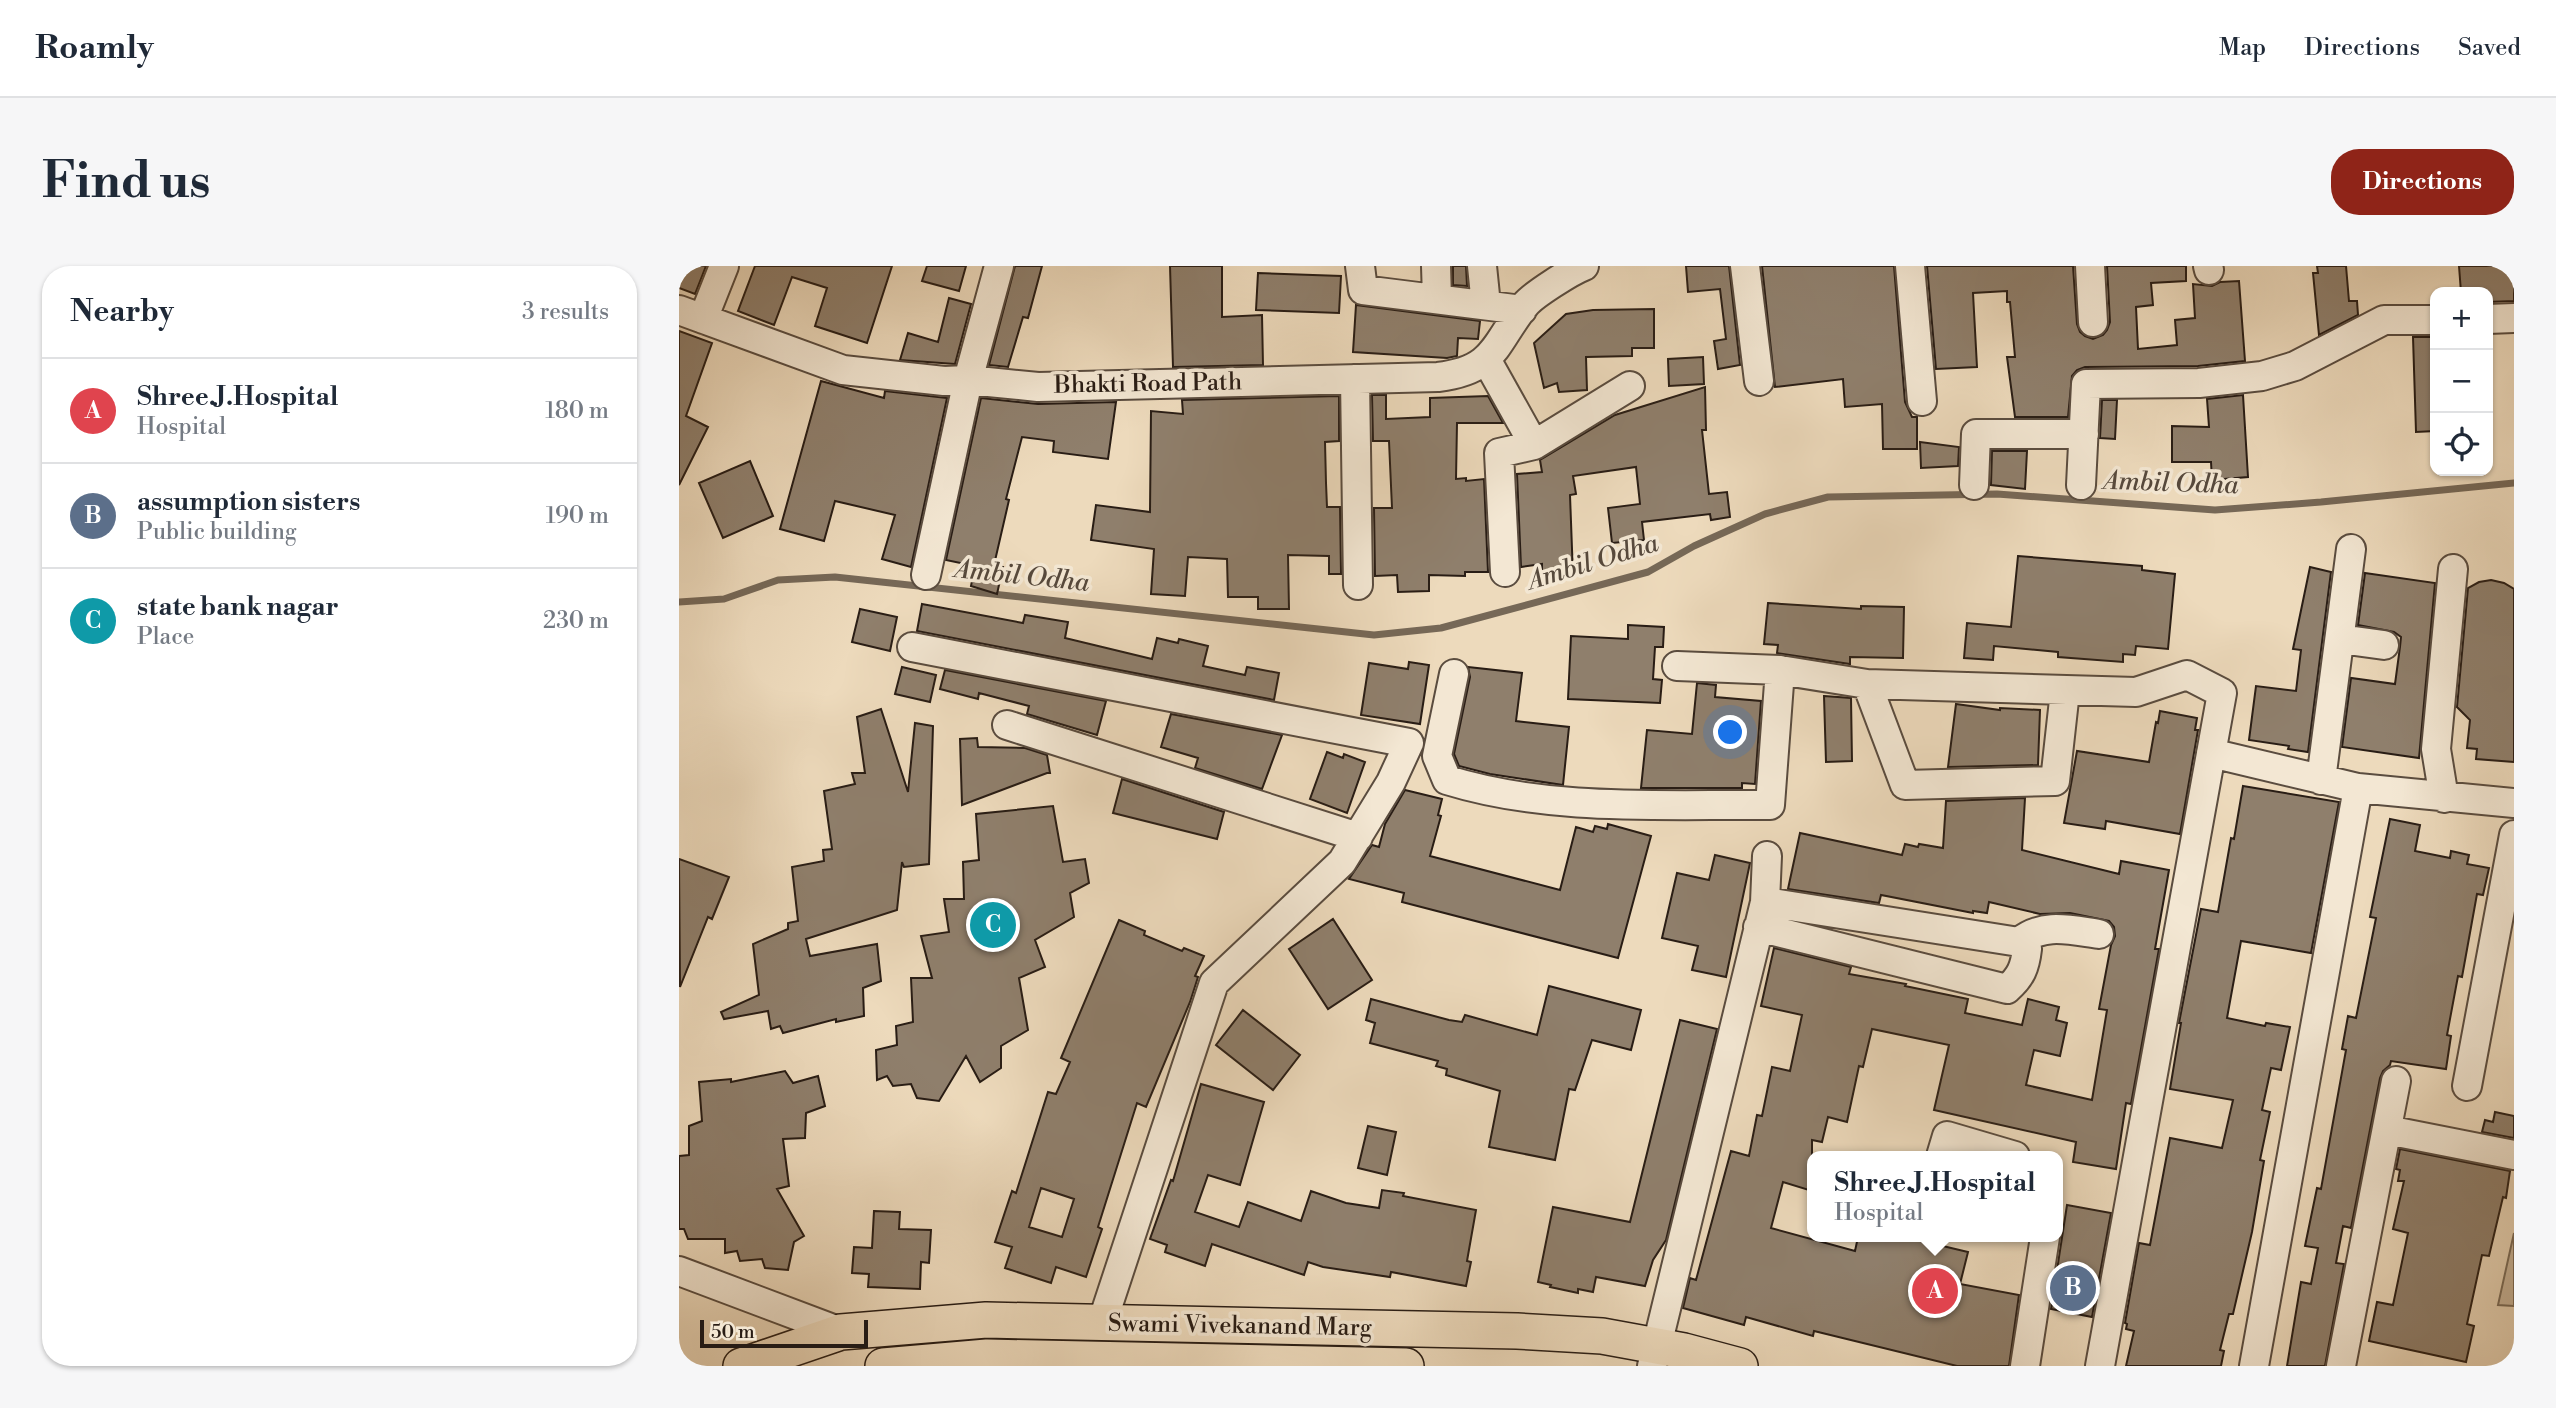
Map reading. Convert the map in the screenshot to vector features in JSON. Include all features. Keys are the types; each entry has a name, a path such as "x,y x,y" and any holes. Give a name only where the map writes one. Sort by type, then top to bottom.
{"main road":[{"name":"Swami Vivekanand Marg","path":"741,1366 841,1332 986,1320 1517,1331 1602,1336 1655,1356 1740,1366"},
{"name":"Swami Vivekanand Marg","path":"883,1366 987,1357 1070,1363 1406,1366"}],"street":[{"path":"691,315 724,266"},
{"path":"926,575 968,380 999,266"},
{"path":"1360,266 1363,290 1522,310"},
{"path":"1436,266 1437,298"},
{"path":"1482,266 1486,305"},
{"name":"Bhakti Road Path","path":"691,315 843,370 944,381 968,380 1038,387 1438,377 1464,374 1486,359 1495,352 1526,303 1584,266"},
{"path":"1745,266 1759,381"},
{"path":"1910,266 1922,401"},
{"path":"2090,266 2093,322"},
{"path":"2493,319 2514,318"},
{"path":"2081,485 2086,384 2199,383 2262,376 2295,366 2384,320 2430,320"},
{"path":"1486,359 1534,444"},
{"path":"1355,379 1358,585"},
{"path":"1505,572 1499,453 1534,444 1630,386"},
{"path":"1974,485 1976,434 2084,434"},
{"path":"2321,780 2351,549"},
{"path":"2444,798 2436,750 2453,569"},
{"path":"2340,639 2384,645"},
{"path":"912,647 1409,743 1391,782 1342,862 1214,983 1070,1363"},
{"path":"1677,666 1780,670 1867,684 2065,691 2136,692 2187,675 2222,693 2100,1366"},
{"path":"1454,674 1437,756 1447,780 1474,788 1582,804 1770,804 1780,670"},
{"path":"1867,684 1905,785 2055,780 2065,691"},
{"path":"1007,725 1357,837"},
{"path":"2211,753 2358,788 2514,803"},
{"path":"2254,1366 2358,788"},
{"path":"2467,1086 2514,835"},
{"path":"1655,1356 1762,914 1767,856"},
{"path":"1762,914 2019,942 2027,949 2026,965 2018,979 2007,989 1762,914"},
{"path":"2019,942 2030,933 2046,928 2099,934"},
{"path":"2341,1366 2396,1081"},
{"path":"2387,1130 2514,1155"},
{"path":"1942,1151 1947,1136 1998,1151"},
{"path":"2025,1366 2044,1242"},
{"path":"679,1271 841,1332"}],"shaded area":[{"path":"2514,1233 2514,1306 2498,1305"}],"building":[{"path":"679,266 706,266 695,294 679,288"},
{"path":"755,266 892,266 867,343 815,326 827,288 792,277 774,325 738,311"},
{"path":"927,266 966,266 959,291 922,281"},
{"path":"1015,266 1042,266 1028,318 1023,317 1008,367 989,365"},
{"path":"1170,266 1222,266 1222,317 1262,315 1263,365 1173,367"},
{"path":"1453,266 1466,266 1467,286 1453,285"},
{"path":"1686,266 1729,266 1740,365 1718,369 1714,341 1726,339 1720,289 1688,292"},
{"path":"1762,266 1894,266 1905,402 1912,417 1917,417 1917,449 1883,449 1882,404 1845,407 1843,379 1775,387"},
{"path":"1927,266 2073,266 2077,324 2080,332 2093,339 2103,335 2110,322 2107,266 2186,266 2186,281 2151,283 2153,305 2136,307 2138,349 2177,345 2175,320 2195,318 2193,284 2212,286 2220,282 2239,281 2245,361 2198,366 2085,367 2072,376 2068,417 2015,417 2007,357 2015,357 2007,291 1973,293 1977,367 1936,369"},
{"path":"2317,266 2346,266 2349,301 2357,301 2358,315 2319,335 2313,273 2318,273"},
{"path":"2459,266 2514,266 2514,301 2493,302 2493,287 2461,287"},
{"path":"1258,273 1341,276 1339,313 1256,310"},
{"path":"949,298 971,304 955,364 900,360 908,333 938,342"},
{"path":"1356,305 1480,321 1478,339 1458,338 1457,356 1447,358 1353,352"},
{"path":"1654,309 1654,348 1632,348 1632,356 1586,357 1587,390 1559,392 1557,383 1544,388 1534,343 1566,314 1593,310"},
{"path":"679,331 712,343 686,416 708,427 679,485"},
{"path":"2413,337 2430,337 2430,431 2416,432"},
{"path":"1703,357 1704,384 1669,386 1668,359"},
{"path":"821,381 884,398 885,391 947,398 911,567 882,559 895,515 835,501 824,541 780,529"},
{"path":"1705,387 1706,430 1702,430 1709,494 1727,492 1730,517 1711,520 1710,514 1642,522 1644,540 1612,543 1608,508 1640,504 1636,467 1573,476 1576,494 1570,495 1573,576 1542,577 1542,564 1521,567 1517,474 1542,472 1540,460 1615,415"},
{"path":"1372,395 1386,395 1386,419 1430,417 1430,398 1488,396 1503,423 1457,423 1456,479 1484,479 1488,572 1465,572 1465,576 1429,575 1429,591 1398,592 1397,575 1375,576 1374,508 1392,508 1389,441 1373,441"},
{"path":"2243,395 2248,477 2212,480 2211,462 2172,462 2172,426 2209,427 2207,399"},
{"path":"1339,396 1339,441 1325,442 1327,507 1340,507 1341,574 1329,574 1329,556 1288,555 1289,609 1258,609 1258,597 1228,597 1227,559 1188,557 1185,596 1151,594 1154,549 1091,540 1096,505 1150,512 1151,411 1183,414 1182,400"},
{"path":"981,398 1038,404 1116,402 1108,459 1053,452 1054,441 1022,437 1006,499 1009,500 994,565 1003,567 997,594 971,586 975,566 946,560"},
{"path":"2102,400 2117,400 2115,439 2100,438"},
{"path":"1920,442 1959,447 1958,466 1921,468"},
{"path":"1992,451 2027,451 2025,489 1991,485"},
{"path":"750,461 773,516 723,538 699,483"},
{"path":"2018,556 2142,566 2142,570 2175,574 2168,649 2136,646 2135,655 2123,654 2123,662 2058,657 2058,652 1994,646 1993,660 1964,658 1967,623 2011,627"},
{"path":"2310,567 2331,572 2308,752 2249,740 2256,686 2296,691 2301,650 2293,649"},
{"path":"2365,573 2435,583 2419,758 2342,747 2351,678 2395,684 2400,647 2401,637 2394,632 2358,625"},
{"path":"2491,580 2514,589 2514,762 2476,759 2477,749 2467,748 2470,720 2457,707 2468,588"},
{"path":"1768,603 1861,609 1861,606 1904,607 1903,658 1850,657 1850,664 1777,653 1778,645 1764,644"},
{"path":"922,604 1023,623 1025,615 1068,622 1065,638 1152,659 1157,638 1178,643 1179,639 1208,646 1203,666 1245,675 1247,667 1279,673 1274,700 917,631"},
{"path":"860,609 897,617 890,651 852,642"},
{"path":"1628,625 1664,627 1663,647 1655,647 1653,679 1662,680 1660,703 1568,699 1571,636 1628,639"},
{"path":"1409,662 1429,665 1420,724 1361,715 1369,663 1408,669"},
{"path":"902,667 936,675 930,702 895,694"},
{"path":"1468,667 1522,673 1516,721 1569,727 1563,785 1490,774 1459,766 1454,754 1470,677"},
{"path":"945,670 1106,701 1097,735 1027,714 1029,706 979,693 978,699 940,689"},
{"path":"1697,683 1716,685 1715,697 1761,701 1755,784 1742,783 1742,788 1641,788 1647,730 1692,734"},
{"path":"1824,696 1851,698 1852,761 1826,762"},
{"path":"1956,704 2000,710 2040,710 2038,765 1948,767"},
{"path":"881,709 908,792 915,723 933,726 929,864 904,867 902,862 897,910 806,939 810,956 877,944 881,981 863,988 864,1016 836,1022 836,1019 783,1033 780,1026 771,1029 768,1011 724,1019 721,1012 759,995 753,944 788,929 788,923 798,921 792,867 824,861 823,850 832,849 824,791 855,784 852,773 865,773 857,717"},
{"path":"2160,711 2197,718 2195,730 2198,730 2180,834 2106,821 2105,829 2064,823 2077,751 2149,762"},
{"path":"1171,714 1282,735 1262,789 1195,768 1198,758 1161,747"},
{"path":"977,738 978,747 1025,748 1047,755 1050,773 962,805 960,739"},
{"path":"1327,752 1343,758 1344,754 1365,762 1347,813 1310,799"},
{"path":"1122,779 1224,812 1217,839 1113,813"},
{"path":"2243,786 2339,802 2311,953 2241,941 2227,1018 2265,1026 2266,1023 2290,1027 2281,1070 2271,1068 2262,1110 2270,1112 2260,1160 2264,1161 2252,1232 2233,1314 2229,1314 2220,1350 2224,1351 2221,1366 2126,1366 2134,1331 2126,1329 2125,1323 2139,1243 2150,1245 2170,1138 2222,1148 2233,1100 2170,1089 2179,1023 2201,909 2218,912"},
{"path":"1405,790 1442,799 1438,815 1441,816 1430,856 1560,890 1576,827 1593,832 1595,826 1607,829 1608,824 1651,836 1618,958 1402,902 1404,893 1349,879 1372,845 1379,847 1385,824"},
{"path":"2025,798 2022,850 2119,874 2121,861 2169,870 2155,949 2159,949 2131,1104 2126,1103 2116,1169 2073,1162 2076,1142 1934,1110 1949,1045 1872,1029 1863,1067 1859,1066 1847,1122 1828,1117 1822,1142 1812,1140 1812,1151 1807,1151 1807,1189 1783,1182 1771,1228 1807,1238 1807,1242 1822,1242 1855,1251 1857,1242 1926,1242 1968,1252 1960,1284 2019,1295 2009,1366 1957,1366 1814,1331 1813,1336 1746,1317 1744,1325 1683,1308 1690,1278 1696,1280 1731,1151 1749,1156 1757,1115 1762,1116 1772,1067 1790,1071 1802,1015 1761,1006 1774,948 1851,967 1849,974 1968,999 1965,1013 2022,1025 2028,999 2059,1007 2056,1020 2067,1023 2060,1056 2034,1050 2026,1085 2092,1100 2107,1010 2099,1009 2115,936 2114,927 2109,921 2070,913 2040,914 1989,902 1987,913 1973,913 1881,895 1879,903 1788,889 1800,833 1902,855 1905,844 1943,848 1946,801"},
{"path":"1053,806 1063,862 1085,859 1089,883 1070,893 1074,917 1035,940 1045,967 1019,978 1028,1030 1001,1046 1001,1068 980,1082 966,1056 939,1101 917,1098 911,1084 893,1086 887,1076 877,1080 876,1050 897,1045 896,1026 913,1022 911,978 932,978 921,936 949,932 944,899 964,899 963,862 979,860 976,814"},
{"path":"2390,819 2420,825 2415,851 2450,858 2451,851 2469,855 2467,864 2489,868 2483,895 2477,894 2462,977 2458,976 2447,1035 2451,1036 2446,1069 2391,1061 2383,1071 2351,1228 2343,1226 2336,1263 2344,1264 2325,1366 2287,1366 2301,1282 2311,1284 2318,1248 2305,1246 2317,1188 2321,1189 2346,1050 2342,1049 2348,1016 2356,1018 2376,918 2370,917"},
{"path":"1715,855 1750,863 1726,977 1692,970 1698,946 1662,938 1677,873 1709,880"},
{"path":"679,859 729,877 712,919 708,917 680,987"},
{"path":"1333,919 1372,980 1328,1009 1289,949"},
{"path":"1119,920 1145,931 1144,935 1182,951 1184,948 1204,956 1195,976 1198,977 1190,1002 1146,1107 1137,1103 1098,1227 1102,1229 1086,1277 1056,1267 1051,1283 1005,1268 1012,1247 995,1242 1012,1191 1016,1193 1048,1092 1056,1094 1070,1062 1061,1058","holes":["1041,1188 1074,1199 1062,1237 1029,1227"]},
{"path":"1549,986 1641,1010 1631,1050 1592,1040 1575,1090 1569,1089 1555,1160 1489,1147 1500,1091 1446,1075 1447,1069 1436,1066 1438,1061 1370,1043 1375,1023 1366,1020 1371,999 1449,1020 1462,1022 1465,1015 1537,1035"},
{"path":"1243,1010 1300,1055 1273,1090 1216,1045"},
{"path":"1680,1020 1717,1029 1666,1240 1653,1260 1645,1286 1596,1277 1593,1292 1578,1289 1578,1293 1538,1282 1553,1207 1630,1222"},
{"path":"785,1071 793,1083 818,1076 825,1106 806,1113 805,1138 783,1139 789,1186 777,1189 804,1236 794,1242 788,1270 765,1268 762,1259 740,1261 737,1251 725,1253 725,1239 688,1239 684,1229 679,1229 679,1156 689,1155 689,1126 702,1121 699,1082 731,1079 731,1082"},
{"path":"1201,1084 1264,1102 1240,1185 1208,1175 1195,1212 1239,1227 1248,1202 1301,1221 1311,1191 1346,1203 1379,1208 1382,1190 1476,1210 1467,1261 1471,1262 1466,1286 1391,1272 1390,1277 1323,1267 1308,1262 1304,1275 1212,1244 1205,1266 1165,1252 1167,1245 1150,1239 1171,1180 1173,1181"},
{"path":"2495,1112 2514,1116 2514,1138 2482,1132 2485,1120 2493,1122"},
{"path":"1368,1126 1396,1132 1387,1175 1358,1168"},
{"path":"2400,1149 2510,1171 2506,1198 2503,1197 2489,1256 2482,1255 2467,1324 2474,1326 2466,1362 2369,1341 2377,1302 2393,1305 2408,1233 2393,1229 2404,1181 2398,1181 2400,1170 2396,1169"},
{"path":"2067,1205 2111,1213 2092,1317 2051,1309"},
{"path":"874,1211 900,1212 899,1229 931,1230 929,1263 921,1262 920,1289 868,1287 869,1274 852,1273 854,1247 872,1248"}],"waterway":[{"name":"Ambil Odha","path":"679,602 724,599 778,580 835,577 1374,635 1441,628 1648,572 1694,546 1765,514 1828,497 1997,494 2215,510 2514,483"}],"place":[{"name":"state bank nagar","path":"993,925"},
{"name":"assumption sisters","path":"2073,1288"},
{"name":"Shree.J.Hospital","path":"1935,1291"}]}
